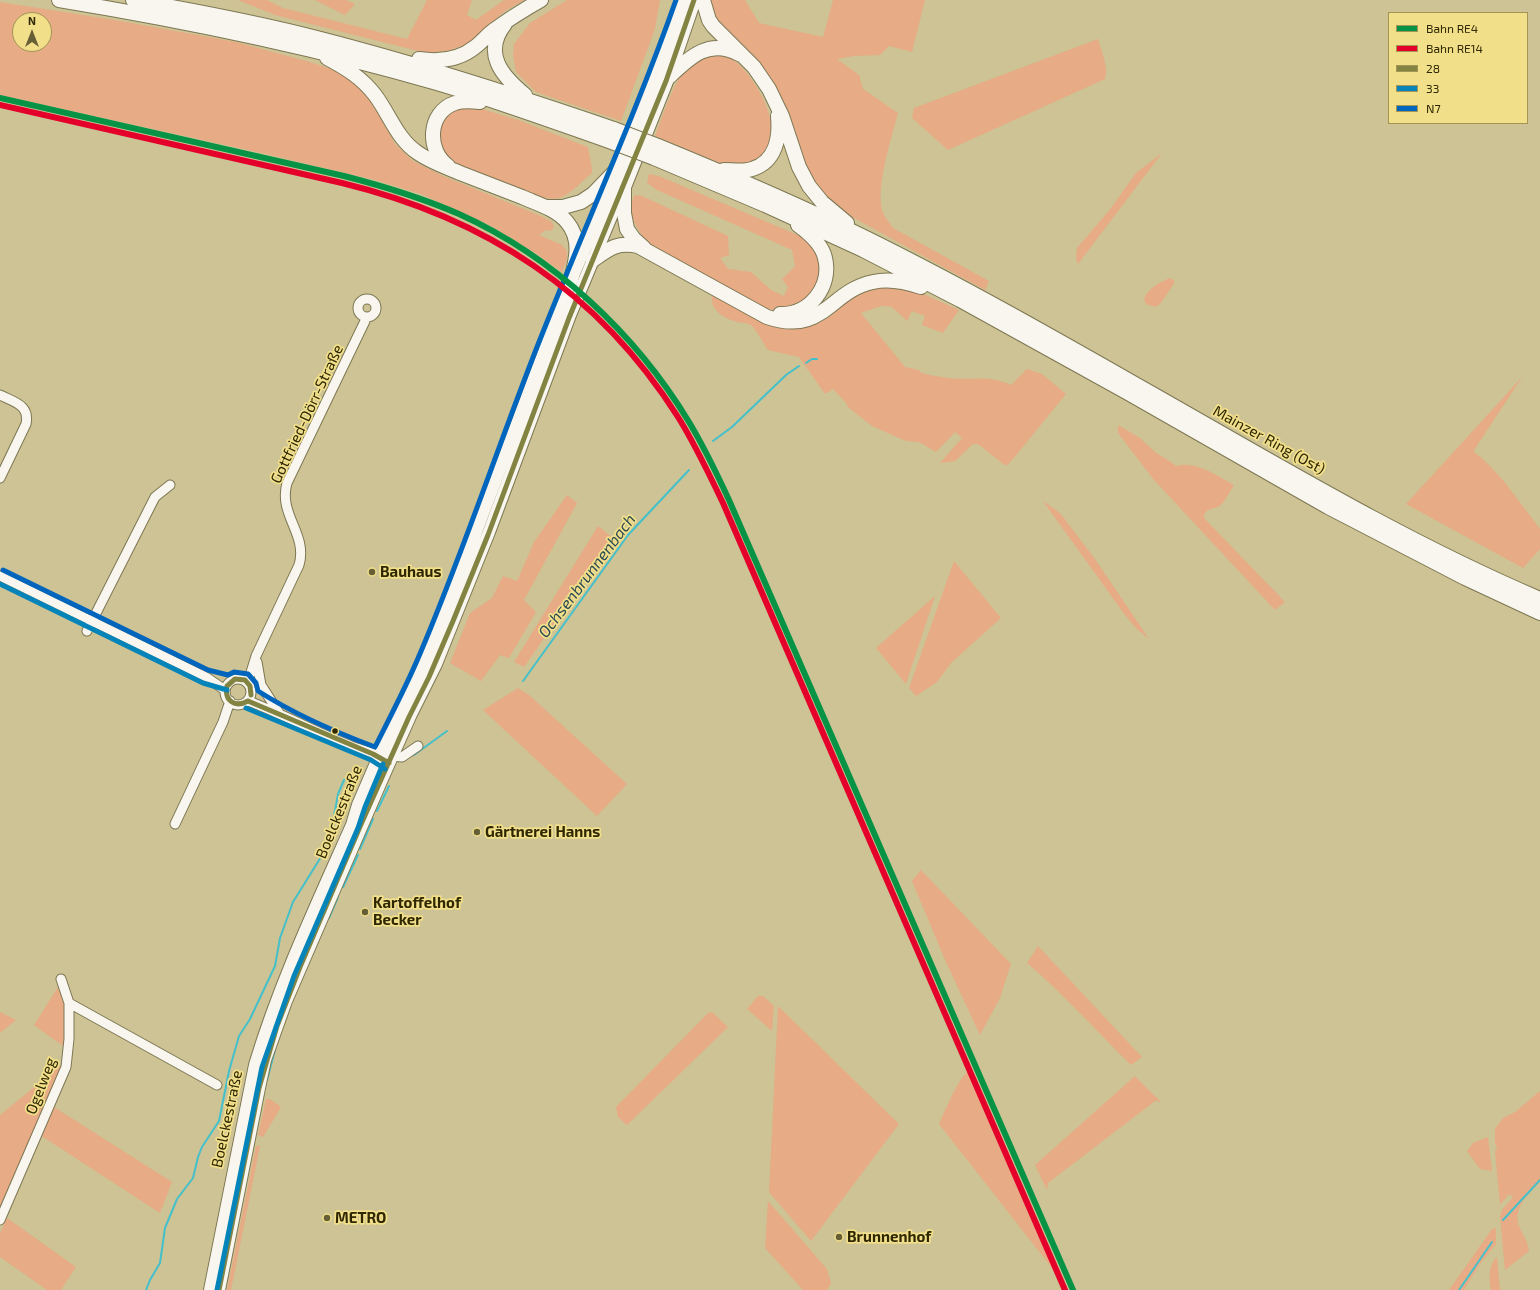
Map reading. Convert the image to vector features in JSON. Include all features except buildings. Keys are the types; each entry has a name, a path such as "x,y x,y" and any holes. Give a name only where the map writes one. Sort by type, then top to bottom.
{"highway":[{"path":"59,0 180,21 301,47 431,82 612,135"},
{"path":"133,0 249,23 369,52 443,72 532,100 612,135 656,152 716,170 768,192 868,239"},
{"path":"369,52 429,60 450,59 470,50 509,20 541,0"},
{"path":"669,40 674,0"},
{"path":"545,207 563,208 581,202 593,194 620,166 683,0"},
{"path":"644,248 630,235 624,221 624,187 667,79 694,0"},
{"path":"703,0 713,26 762,78 775,101 787,129 798,167 809,186 831,210 868,239"},
{"path":"509,20 503,27 497,40 495,54 497,62 506,78 532,100"},
{"path":"301,47 323,56 353,73 375,95 397,132 410,147 428,159 545,207 566,221 574,233 578,253 573,287"},
{"path":"667,79 691,57 708,49 727,50 744,58"},
{"path":"453,170 439,157 433,144 433,128 438,116 443,111 455,103 470,101 519,109"},
{"path":"716,170 751,170 767,161 777,144 778,133 775,101"},
{"path":"656,152 765,205 863,250 960,300"},
{"path":"752,308 765,313 792,313 800,310 814,300 825,282 825,257 816,242 800,226 765,205"},
{"name":"Mainzer Ring (Ost)","path":"868,239 986,300 1333,496 1463,563 1540,599"},
{"path":"593,260 609,248 616,245 630,244 644,248 774,319 790,321 807,319 823,312 856,288 884,280 910,283 960,300"},
{"name":"Mainzer Ring (Ost)","path":"960,300 1256,467 1368,528 1465,578 1540,613"}],"main road":[{"path":"573,287 620,166"},
{"path":"573,287 593,260 624,187"},
{"name":"Boelckestraße","path":"210,1290 255,1065 266,1029 281,989 352,825 358,805 436,664 479,557 577,300 573,287"},
{"name":"Boelckestraße","path":"219,1290 265,1060 275,1030 468,554 573,287"}],"street":[{"name":"Gottfried-Dörr-Straße","path":"245,681 302,557 300,542 286,506 285,497 287,483 366,317"},
{"path":"0,395 20,405 26,410 28,417 0,478"},
{"path":"87,631 155,497 170,486"},
{"path":"0,576 227,686"},
{"path":"256,656 261,685 279,713"},
{"path":"234,679 245,681 252,689 250,698 241,705 233,703 225,694 227,686 234,679"},
{"path":"250,698 349,745 384,759 402,757 418,746"},
{"path":"175,824 233,703"},
{"name":"Ogelweg","path":"0,1220 66,1067 69,1039 69,1003 61,979"},
{"path":"69,1003 217,1085"}],"shaded area":[{"path":"238,0 267,0 283,8 407,39 427,0 472,0 467,15 476,20 504,0 524,0 505,11 469,43 451,50 432,53 414,50 275,15"},
{"path":"315,0 346,0 355,4 345,15"},
{"path":"567,0 660,0 655,29 621,121 536,92 516,72 513,55 514,44 530,23"},
{"path":"706,0 745,0 759,23 823,37 833,0 925,0 912,52 889,46 880,55 854,56 837,59 859,75 863,89 898,113 882,179 881,205 885,217 893,228 989,281 985,290 854,218 831,203 814,187 787,120 722,32"},
{"path":"0,2 115,20 236,42 310,62 340,72 359,86 375,106 395,144 413,161 443,176 541,216 552,222 554,227 551,231 546,230 539,235 562,245 567,251 567,259 562,272 535,253 491,226 421,194 375,180 266,154 0,95"},
{"path":"1098,39 1106,69 1105,79 948,150 912,118 914,108"},
{"path":"719,55 732,59 744,69 758,90 769,114 772,127 772,138 768,151 757,164 727,166 655,136 669,99 683,71 699,59"},
{"path":"457,108 479,108 518,120 588,147 592,173 564,196 551,199 506,186 461,167 440,152 438,122"},
{"path":"1162,153 1078,264 1076,258 1077,248 1111,208 1136,173"},
{"path":"649,174 659,176 800,236 812,247 818,261 819,273 817,284 811,293 803,301 793,307 782,309 765,308 756,305 652,246 642,236 634,222 631,208 635,195 642,196 728,236 729,255 720,258 728,269 751,272 771,290 784,296 788,287 782,279 795,266 792,250 657,190 647,183"},
{"path":"1170,278 1175,282 1161,303 1156,307 1146,304 1144,299 1149,291 1158,284"},
{"path":"884,285 910,288 959,310 943,333 922,325 925,316 912,311 907,321 892,307 881,306 861,313 905,367 938,377 957,379 987,379 1011,385 1027,369 1042,374 1066,394 1006,466 978,444 973,444 955,461 940,463 962,438 955,432 936,452 919,442 906,441 872,426 848,407 833,389 825,394 799,357 768,350 752,326 736,322 721,315 715,308 712,300 712,295 768,323 782,327 796,328 811,325 826,319 847,300 858,293"},
{"path":"1523,376 1474,450 1475,453 1482,458 1503,480 1540,529 1540,549 1523,568 1406,504"},
{"path":"1118,425 1140,438 1156,453 1176,466 1191,465 1198,467 1214,473 1234,485 1221,505 1208,510 1204,514 1204,518 1285,602 1275,610 1154,480 1118,433"},
{"path":"567,495 577,503 524,600 536,612 509,658 500,655 481,681 450,663 470,613 492,598 503,576 517,581 534,542"},
{"path":"1043,501 1060,513 1095,559 1149,639 1137,629 1125,615"},
{"path":"598,526 614,539 524,667 514,662"},
{"path":"954,561 1001,618 951,663 937,682 916,696 909,688"},
{"path":"935,596 906,684 876,648"},
{"path":"518,688 529,695 627,784 597,816 483,710"},
{"path":"921,870 1011,964 1000,998 980,1035 946,962 912,881"},
{"path":"1038,946 1142,1057 1131,1065 1067,1000 1027,963"},
{"path":"60,984 66,1007 65,1044 63,1046 34,1025"},
{"path":"759,996 763,996 774,1006 772,1031 747,1009"},
{"path":"778,1006 899,1124 811,1241 769,1192"},
{"path":"0,1012 16,1020 0,1033"},
{"path":"712,1012 728,1027 627,1125 618,1117 616,1107 708,1013"},
{"path":"65,1062 0,1215 0,1115"},
{"path":"969,1071 1058,1276 939,1124 956,1087 965,1074"},
{"path":"1135,1076 1161,1102 1155,1101 1048,1183 1047,1190 1035,1165"},
{"path":"1540,1091 1540,1182 1522,1203 1518,1215 1521,1231 1528,1244 1529,1251 1505,1270 1500,1217 1502,1210 1513,1197 1509,1194 1500,1205 1495,1152 1497,1147 1495,1143 1495,1129 1503,1118 1515,1112"},
{"path":"266,1099 270,1099 281,1107 263,1137 258,1135"},
{"path":"54,1107 172,1182 160,1213 40,1135"},
{"path":"1488,1137 1492,1171 1480,1169 1467,1151 1473,1143"},
{"path":"256,1146 260,1146 231,1290 227,1290"},
{"path":"768,1201 827,1269 831,1283 827,1290 803,1290 765,1248"},
{"path":"7,1218 76,1267 61,1290 47,1290 0,1257 0,1233"},
{"path":"1496,1228 1496,1244 1480,1264 1464,1290 1449,1290 1492,1229"},
{"path":"1497,1257 1500,1290 1491,1290 1491,1268"}],"waterway":[{"name":"Ochsenbrunnenbach","path":"806,363 812,359 817,359"},
{"name":"Ochsenbrunnenbach","path":"713,441 732,427 786,375 799,366"},
{"name":"Ochsenbrunnenbach","path":"523,681 628,535 689,470"},
{"name":"Ochsenbrunnenbach","path":"414,755 447,731"},
{"path":"146,1290 160,1263 165,1228 177,1199 193,1178 202,1147 219,1121 229,1071 239,1036 250,1019 275,966 280,938 293,902 321,857 331,833 338,794 344,780 356,777"},
{"name":"Ochsenbrunnenbach","path":"377,811 389,786"},
{"name":"Ochsenbrunnenbach","path":"360,849 373,819"},
{"name":"Ochsenbrunnenbach","path":"343,887 358,855"},
{"name":"Ochsenbrunnenbach","path":"329,918 338,897"},
{"name":"Ochsenbrunnenbach","path":"267,1080 275,1050"},
{"path":"1503,1220 1540,1180"},
{"path":"1459,1290 1492,1242"}],"rail line":[{"name":"RE4","path":"0,98 344,176 388,188 431,203 459,214 494,232 527,252 559,275 618,328 668,389 695,431 720,480 1073,1290"},
{"name":"RE14","path":"0,105 342,183 394,198 444,217 490,239 534,266 574,297 612,332 646,372 678,417 696,448 723,503 1065,1290"}],"transit line":[{"name":"N7","path":"3,570 208,670 228,675 234,672 248,674 256,683 258,691 315,722 375,747 409,679 435,617 539,342 644,86 676,0"},
{"name":"28","path":"219,1290 259,1088 277,1026 300,967 362,822 409,717 429,677 488,535 569,318 666,81 694,0"},
{"name":"33","path":"0,584 203,683 227,690"},
{"name":"28","path":"248,701 239,704 232,702 227,696 227,686 235,679 245,680 250,686 251,695"},
{"name":"28","path":"248,701 373,754 389,763"},
{"name":"33","path":"246,708 371,760 385,769"},
{"name":"33","path":"217,1290 262,1067 294,976 358,828 383,764"}],"place":[{"name":"Bauhaus","path":"372,572"},
{"name":"Gärtnerei Hanns","path":"477,832"},
{"name":"Kartoffelhof Becker","path":"365,912"},
{"name":"METRO","path":"327,1218"},
{"name":"Brunnenhof","path":"839,1237"}]}
